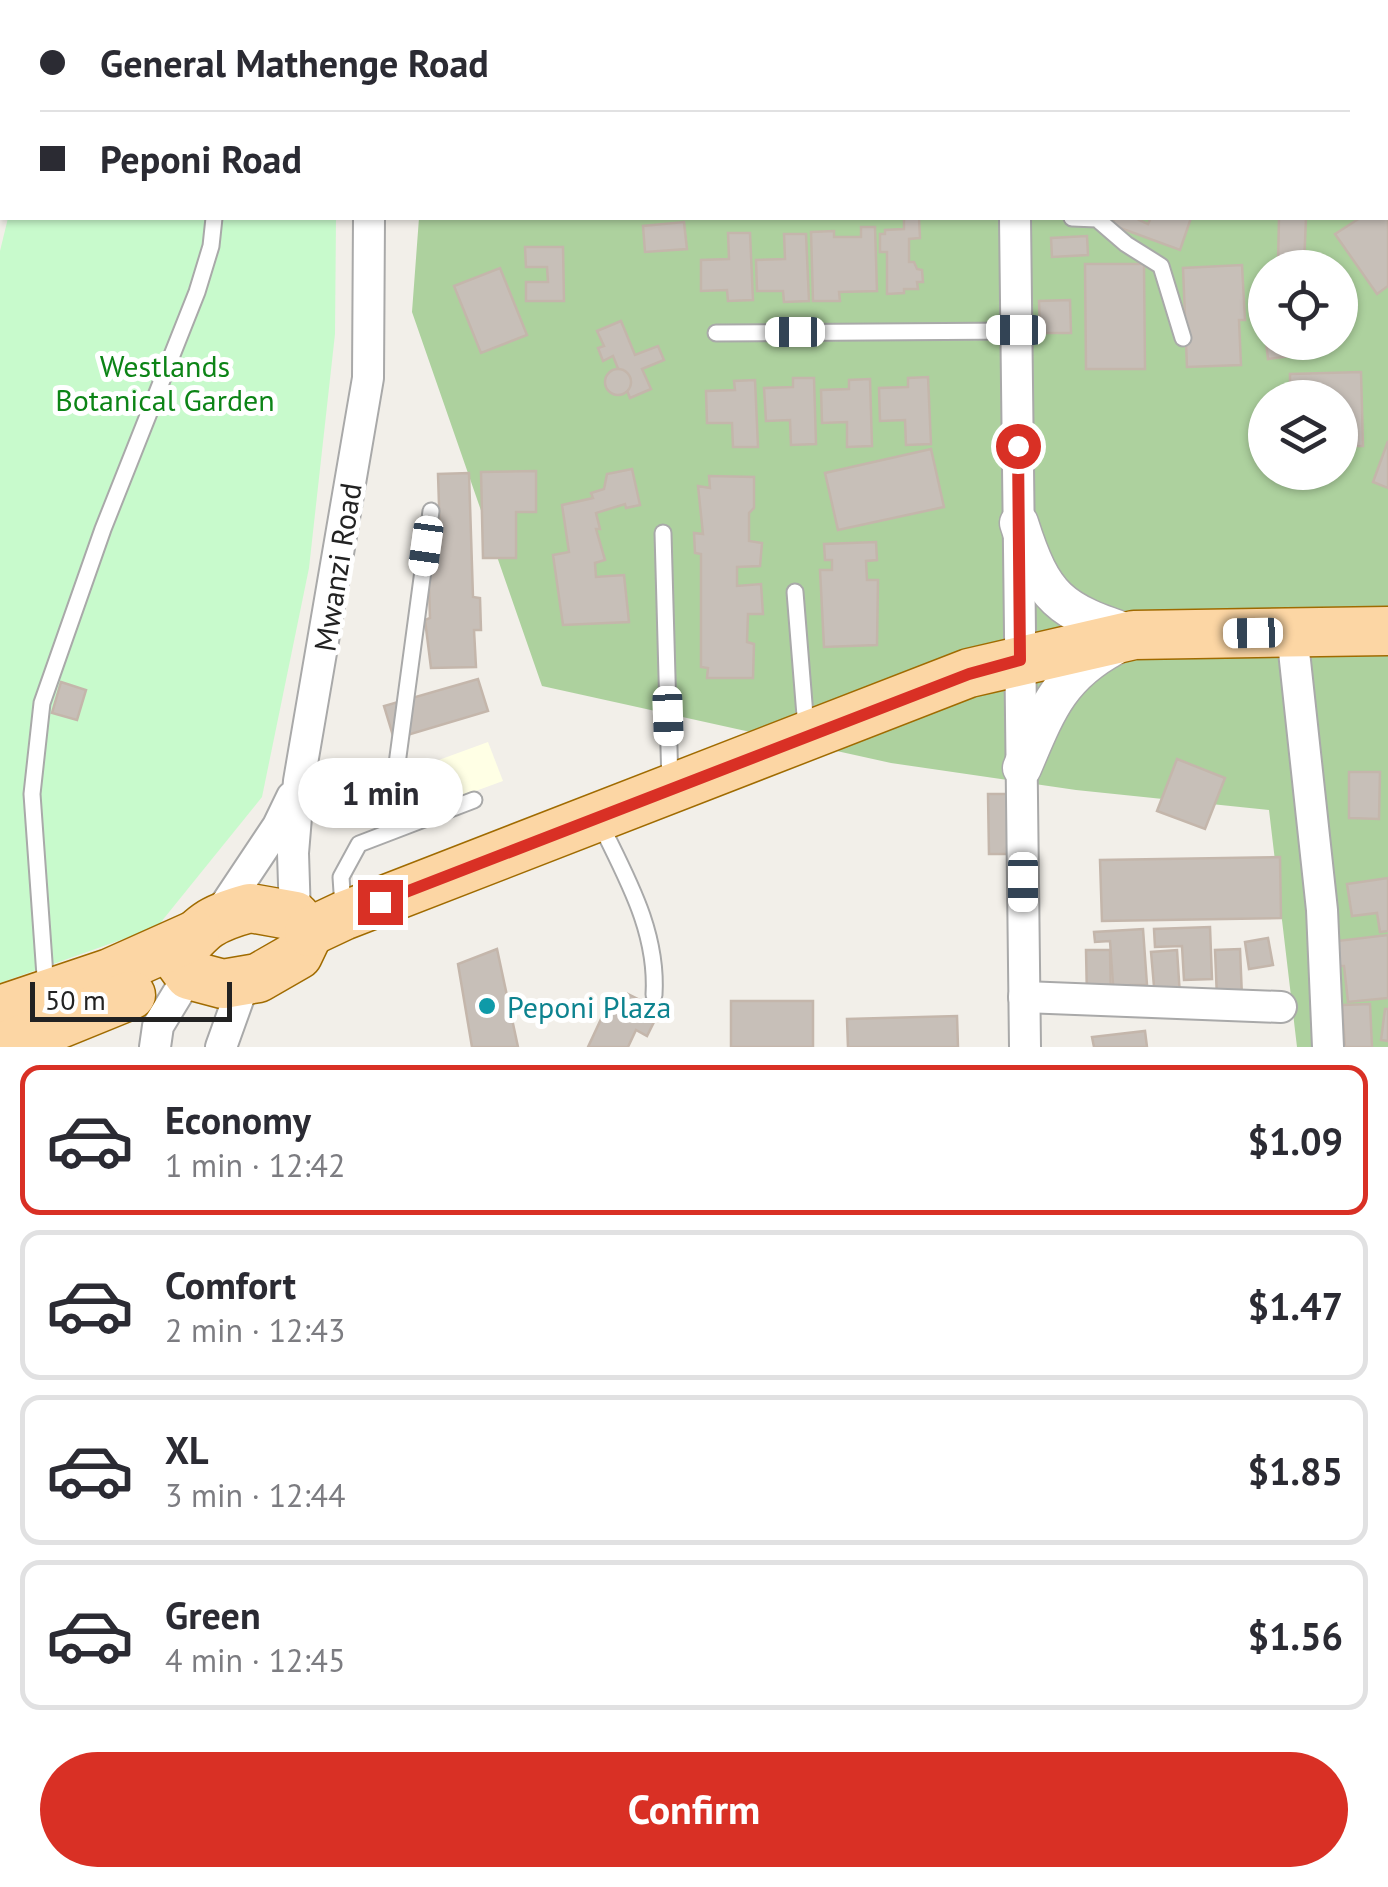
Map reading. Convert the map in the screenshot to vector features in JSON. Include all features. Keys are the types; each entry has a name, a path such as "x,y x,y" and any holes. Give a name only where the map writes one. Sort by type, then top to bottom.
{"main road":[{"path":"2,1047 30,1009 197,949 250,908 316,921 598,818 1020,652 1134,635 1388,631"},
{"path":"197,949 222,984 258,978 298,955 316,921"}],"street":[{"name":"Mwanzi Road","path":"316,921 293,852 299,781 368,378 369,220"},
{"path":"1015,220 1025,1047"},
{"path":"1019,523 1038,577 1060,604 1090,621 1134,635"},
{"path":"1292,633 1322,910 1328,1047"},
{"path":"1022,768 1043,717 1066,681 1088,660 1134,635"},
{"path":"154,1047 158,1026 197,949 278,826 299,781"},
{"path":"221,1047 246,980"},
{"path":"1024,997 1281,1007"}],"lane":[{"path":"30,1009 32,794 42,703 103,529 196,292 211,246 214,220"},
{"path":"1100,220 1126,244 1161,266 1183,338"},
{"path":"716,333 1016,330"},
{"path":"388,831 431,510"},
{"path":"663,533 670,790"},
{"path":"794,592 807,736"},
{"path":"316,921 359,844 474,800"},
{"path":"598,818 643,913 656,965 654,995"}],"shaded area":[{"path":"488,742 503,781 410,815 395,776"}],"green space":[{"name":"Westlands Botanical Garden","path":"8,220 336,220 335,334 309,568 262,797 157,927 0,983 0,251"},
{"path":"419,220 1388,220 1388,1047 1297,1047 1269,810 1076,790 891,763 542,686 412,312"}],"building":[{"path":"904,220 919,220 920,238 909,239 909,262 922,270 923,282 917,282 918,289 887,294 887,252 880,252 880,234 904,229"},
{"path":"1114,220 1148,224 1150,220 1190,220 1180,250 1112,225"},
{"path":"1279,220 1306,220 1305,250 1278,250"},
{"path":"1357,220 1388,220 1388,286 1377,294 1358,267 1358,250 1346,250 1335,234"},
{"path":"684,222 687,249 645,252 643,226"},
{"path":"861,227 875,227 877,291 839,292 840,301 813,301 811,232 834,231 834,237 861,237"},
{"path":"728,233 750,233 753,300 728,301 727,290 701,291 701,260 729,259"},
{"path":"784,234 806,234 809,301 784,302 783,291 757,291 756,260 785,259"},
{"path":"1087,236 1088,255 1052,257 1051,238"},
{"path":"525,247 563,247 564,301 526,301 526,282 548,282 547,267 526,267"},
{"path":"1085,264 1144,264 1145,369 1086,369"},
{"path":"1242,265 1245,320 1239,320 1241,365 1187,367 1183,268"},
{"path":"500,268 527,335 481,353 454,286"},
{"path":"1070,300 1071,333 1040,333 1039,301"},
{"path":"621,321 635,355 658,346 664,360 642,369 651,389 630,398 613,356 603,361 598,348 604,346 597,331"},
{"path":"618,369 627,373 631,382 627,391 618,395 609,391 605,382 609,373"},
{"path":"1361,372 1363,446 1358,446 1358,380 1290,380 1290,374"},
{"path":"928,377 931,444 906,445 905,420 880,421 879,388 908,387 908,378"},
{"path":"793,378 814,378 816,444 791,445 790,420 766,421 764,388 793,387"},
{"path":"870,379 872,446 847,447 847,422 822,423 821,390 849,389 849,380"},
{"path":"755,380 758,447 733,447 732,423 707,423 706,391 735,390 734,381"},
{"path":"1388,441 1388,488 1373,482"},
{"path":"931,449 944,507 838,530 825,473"},
{"path":"632,469 640,505 626,508 625,504 596,513 600,529 596,529 605,560 595,563 596,577 624,575 629,622 563,625 553,555 569,552 562,505 593,498 591,493 604,489 607,474"},
{"path":"536,471 536,512 516,512 516,558 483,558 481,472"},
{"path":"469,473 473,597 480,598 481,630 474,630 476,667 431,668 425,620 430,618 428,558 434,558 434,536 440,536 438,474"},
{"path":"709,476 754,477 749,541 762,543 760,566 737,567 737,586 761,584 763,614 748,614 747,642 754,644 753,678 707,678 708,668 701,667 701,554 695,553 694,533 703,534 698,486 710,488"},
{"path":"876,542 877,560 866,561 867,580 878,580 877,645 824,647 820,570 832,570 832,560 825,560 824,544"},
{"path":"478,679 488,711 394,739 384,706"},
{"path":"61,682 86,690 77,720 52,713"},
{"path":"1177,759 1225,778 1205,829 1157,811"},
{"path":"1349,772 1380,772 1379,819 1349,818"},
{"path":"988,794 1010,794 1010,854 989,854"},
{"path":"1280,857 1281,918 1102,921 1100,860"},
{"path":"1388,878 1388,931 1380,932 1377,913 1352,916 1347,884"},
{"path":"1210,927 1212,979 1184,980 1182,946 1155,947 1154,929"},
{"path":"1143,929 1147,985 1131,985 1132,998 1114,999 1110,941 1095,942 1094,932"},
{"path":"1388,935 1388,998 1348,1002 1337,941"},
{"path":"1268,938 1273,965 1249,969 1245,942"},
{"name":"Peponi Plaza","path":"497,949 518,1047 472,1047 458,964"},
{"path":"1240,949 1242,997 1217,998 1215,950"},
{"path":"1086,950 1110,950 1111,999 1087,999"},
{"path":"1177,950 1180,996 1155,998 1151,952"},
{"path":"628,994 660,1010 647,1036 636,1030 628,1047 588,1047 608,1004 620,1010"},
{"path":"731,1001 813,1001 813,1047 731,1047"},
{"path":"1370,1004 1372,1047 1345,1047 1342,1005"},
{"path":"1388,1009 1388,1041 1381,1040"},
{"path":"957,1016 958,1047 848,1047 847,1019"},
{"path":"1145,1031 1147,1047 1094,1047 1092,1037"}],"place":[{"name":"Peponi Plaza","path":"487,1006"}],"route":[{"path":"380,902 969,674 1020,660 1018,446"}]}
